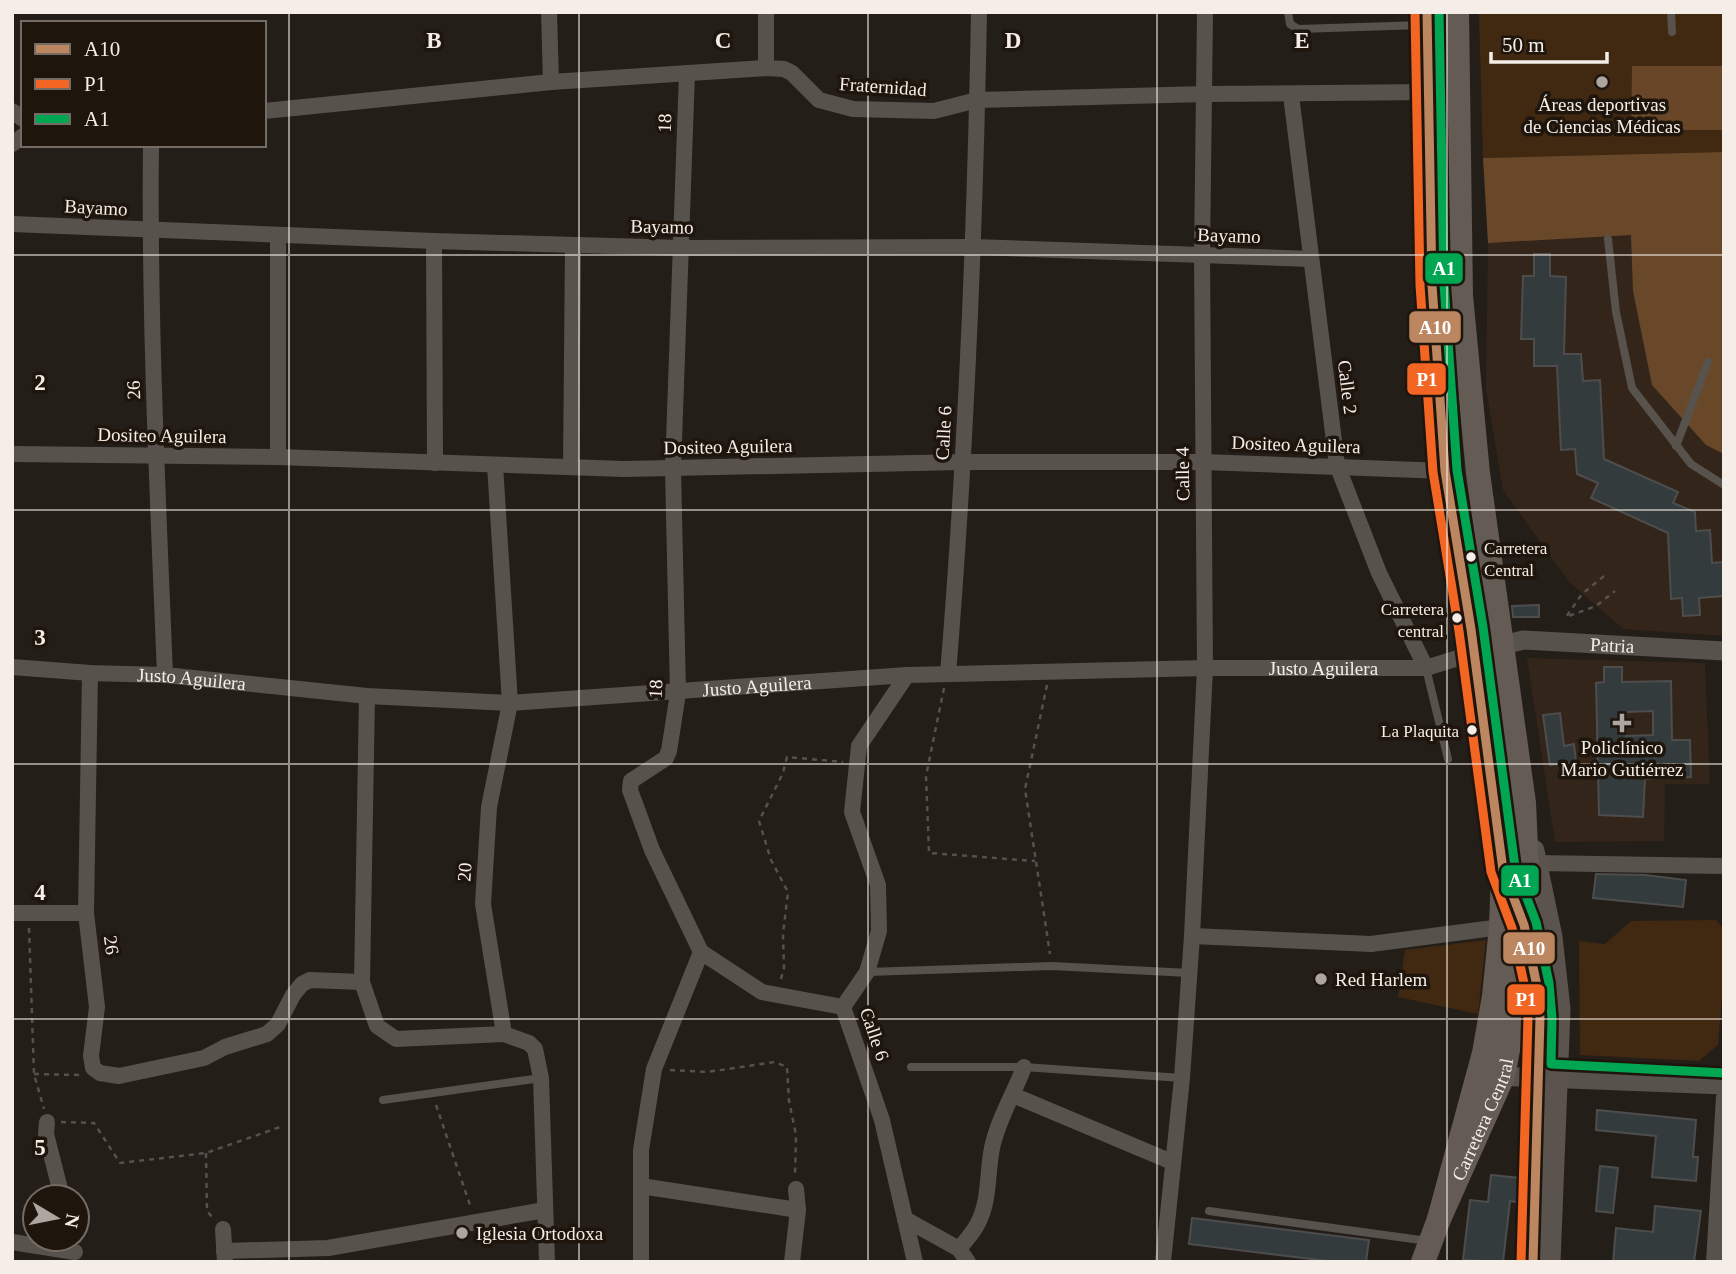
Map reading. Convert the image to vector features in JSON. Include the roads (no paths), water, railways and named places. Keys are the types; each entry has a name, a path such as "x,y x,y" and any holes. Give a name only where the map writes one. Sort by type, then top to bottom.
{"main road":[{"name":"Carretera Central","path":"1431,1241 1491,1076 1494,996 1527,870 1524,803 1478,473 1461,296 1457,12"},
{"name":"Carretera Central","path":"1427,18 1432,285 1445,471 1513,926"},
{"path":"1524,803 1552,937 1559,1009 1547,1077 1533,1262"},
{"path":"1513,926 1537,986 1547,1077 1549,1262"}],"street":[{"path":"549,12 551,82"},
{"path":"766,12 766,68"},
{"name":"Calle 6","path":"947,674 963,461 973,247 979,12"},
{"name":"Calle 4","path":"1163,1262 1182,1078 1205,668 1202,255 1205,12"},
{"name":"Fraternidad","path":"266,111 551,82 766,68 784,69 792,73 819,100 845,107 934,111 977,100 1428,92"},
{"name":"18","path":"687,73 673,468 678,693 666,758 631,780 630,790 652,850 701,952"},
{"name":"Calle 2","path":"1291,94 1337,465 1379,573 1426,668"},
{"name":"26","path":"150,147 156,457 165,675"},
{"name":"Bayamo","path":"12,224 434,241 681,247 973,247 1311,259"},
{"path":"278,236 278,457"},
{"path":"434,241 435,463"},
{"path":"571,467 573,244"},
{"name":"Dositeo Aguilera","path":"12,454 278,457 571,467 673,468 963,461 1203,462 1445,471"},
{"name":"20","path":"495,465 510,703 489,807 483,904 504,1034"},
{"name":"Patria","path":"1500,645 1523,640 1724,651"},
{"name":"Justo Aguilera","path":"12,667 165,675 367,696 510,703 907,675 1205,668 1426,668 1500,645"},
{"name":"26","path":"90,673 86,913 97,1007 93,1068 100,1073 119,1076 204,1058 225,1047 267,1034 278,1024 293,995 310,980 362,982"},
{"name":"Calle 6","path":"907,675 859,746 852,812 878,885 880,931 867,972 844,1006 882,1120 915,1262"},
{"path":"367,696 362,982 377,1027 396,1040 504,1034 529,1043 535,1049 541,1078 547,1262"},
{"path":"1535,863 1724,866"},
{"path":"20,913 86,913"},
{"path":"1192,936 1371,944 1513,926"},
{"path":"641,1262 641,1150 653,1069 701,952 762,992 844,1006"},
{"path":"905,1219 963,1256 979,1223 986,1199 992,1149 1002,1117 1024,1067"},
{"path":"1491,1076 1724,1085"},
{"path":"1013,1095 1172,1162"},
{"path":"1714,1262 1724,1097"},
{"path":"47,1122 46,1134 58,1183"},
{"path":"641,1186 798,1210"},
{"path":"792,1262 798,1210 796,1189"},
{"path":"223,1228 224,1256 328,1248 544,1210"}],"lane":[{"path":"1288,12 1290,24 1298,29 1427,18"},
{"path":"1671,12 1672,32"},
{"path":"1608,239 1616,312 1632,387 1691,464 1724,485"},
{"path":"1676,446 1708,362"},
{"path":"1426,668 1448,759"},
{"path":"867,972 1052,966 1189,973"},
{"path":"911,1067 1024,1067 1182,1078"},
{"path":"383,1100 541,1078"},
{"path":"1209,1211 1431,1241"}],"place":[{"name":"Áreas deportivas de Ciencias Médicas","path":"1602,82"},
{"name":"Carretera Central","path":"1471,557"},
{"name":"Carretera central","path":"1457,618"},
{"name":"Policlínico Mario Gutiérrez","path":"1622,723"},
{"name":"La Plaquita","path":"1472,730"},
{"name":"Red Harlem","path":"1321,979"},
{"name":"Iglesia Ortodoxa","path":"462,1233"}]}
